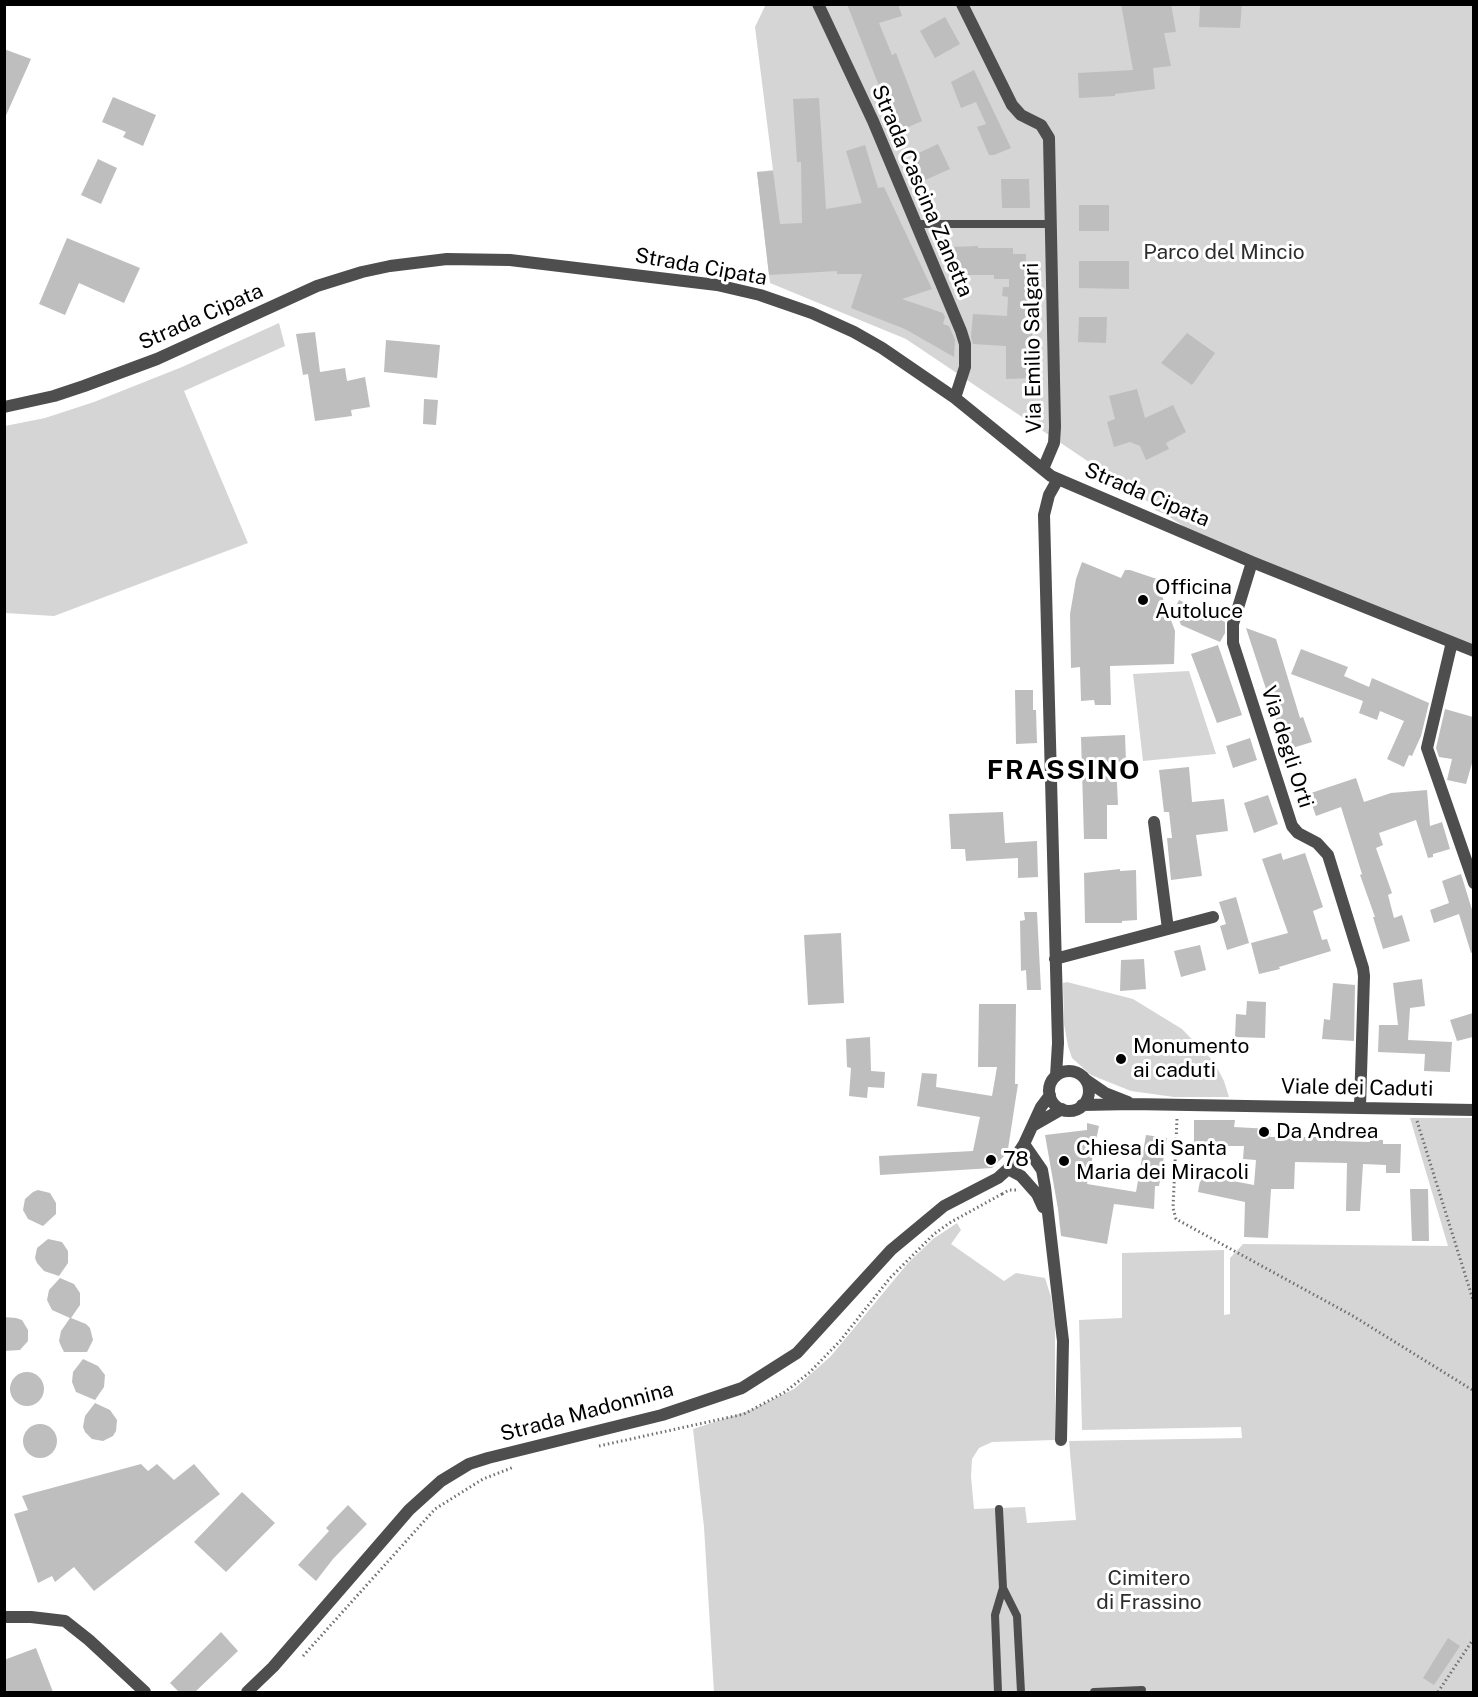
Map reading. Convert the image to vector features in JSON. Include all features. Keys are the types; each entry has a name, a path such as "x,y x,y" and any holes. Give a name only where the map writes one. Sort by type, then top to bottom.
{"street":[{"name":"Strada Cascina Zanetta","path":"818,4 873,121 965,344 965,368 954,398"},
{"name":"Via Emilio Salgari","path":"962,4 1012,105 1021,115 1043,127 1048,138 1055,427 1054,442 1043,469"},
{"name":"Strada Cipata","path":"4,406 74,390 157,359 338,279 390,266 447,259 510,260 687,280 760,295 812,313 854,332 911,366 1043,469 1058,478 1252,562 1473,651"},
{"path":"1056,1076 1058,1043 1044,515 1049,495 1058,478"},
{"name":"Via degli Orti","path":"1252,562 1233,624 1233,643 1292,826 1304,837 1317,843 1328,855 1363,968 1360,1107"},
{"path":"1452,642 1427,748 1473,883"},
{"path":"1154,822 1168,929"},
{"path":"1055,959 1213,917"},
{"path":"1058,1043 1074,1071"},
{"path":"1066,1071 1074,1071 1086,1080 1088,1095 1082,1105 1072,1110 1062,1109 1054,1104 1050,1095 1051,1082 1056,1076 1066,1071"},
{"name":"Viale dei Caduti","path":"1086,1080 1105,1093 1132,1104"},
{"path":"1047,1213 1037,1194 1021,1176 1008,1169 1024,1144 1041,1107 1050,1095"},
{"name":"Viale dei Caduti","path":"1082,1105 1473,1110"},
{"path":"1034,1125 1062,1109"},
{"path":"1024,1144 1042,1170 1063,1341 1062,1440"},
{"name":"Strada Madonnina","path":"247,1692 273,1667 409,1510 441,1480 478,1461 662,1415 742,1388 797,1353 891,1250 944,1206 998,1178 1008,1169"},
{"path":"4,1617 65,1621 145,1692"}],"lane":[{"path":"916,224 1051,224"},
{"path":"998,1692 995,1615 1003,1588 999,1509"},
{"path":"1003,1588 1017,1616 1021,1692"},
{"path":"1094,1692 1142,1690"}],"path":[{"path":"1178,1105 1173,1208 1176,1219 1353,1316 1473,1391"},
{"path":"1412,1108 1473,1303"},
{"path":"1438,1692 1473,1638"},
{"path":"1468,1647 1473,1650"}],"green space":[{"name":"Parco del Mincio","path":"766,4 1473,5 1473,651 1210,544 1165,514 1155,510 1156,507 906,339 770,283 757,172 773,170 755,27"},
{"path":"279,323 285,346 184,391 248,543 54,616 5,613 5,426 45,418 94,402 182,367"},
{"path":"1189,671 1216,754 1143,761 1133,674"},
{"path":"1067,982 1133,999 1182,1029 1214,1062 1229,1097 1174,1097 1131,1091 1091,1075 1072,1058 1068,1046 1064,1024 1063,983"},
{"name":"Cimitero di Frassino","path":"1410,1118 1473,1118 1473,1692 714,1692 704,1527 693,1429 751,1410 794,1389 831,1356 908,1263 933,1239 957,1223 961,1230 951,1244 1004,1281 1016,1273 1045,1278 1051,1297 1055,1325 1055,1440 992,1442 979,1448 972,1459 974,1509 1025,1507 1027,1523 1076,1520 1069,1441 1242,1438 1241,1427 1082,1430 1079,1320 1122,1318 1122,1253 1224,1250 1224,1315 1230,1314 1230,1258 1243,1244 1448,1246"}],"building":[{"path":"847,4 898,4 902,16 879,23 892,55 896,53 922,121 897,132"},
{"path":"1121,4 1171,4 1176,32 1164,33 1171,66 1153,68 1155,89 1115,94 1115,96 1079,98 1078,73 1133,70"},
{"path":"1200,4 1242,4 1240,28 1199,27"},
{"path":"945,17 960,44 935,58 920,31"},
{"path":"4,49 31,59 4,120"},
{"path":"974,70 1011,148 994,155 989,155 977,127 986,124 976,102 961,108 951,82"},
{"path":"113,97 156,115 143,146 123,137 126,132 102,122"},
{"path":"819,98 826,209 862,203 846,151 865,145 878,188 884,187 932,289 902,299 943,313 945,317 943,324 949,326 955,340 954,357 905,329 851,308 862,274 837,274 837,271 769,275 757,172 773,171 780,224 802,223 801,162 797,162 793,99"},
{"path":"938,144 950,169 921,182 910,157"},
{"path":"98,159 117,168 101,204 81,195"},
{"path":"1001,179 1029,179 1030,208 1002,208"},
{"path":"1079,205 1109,205 1109,231 1079,231"},
{"path":"67,238 140,268 124,303 79,283 65,315 39,304"},
{"path":"978,246 978,248 1013,248 1013,254 1026,254 1025,287 1038,288 1037,299 1032,299 1032,378 1006,379 1006,346 973,344 971,337 973,314 1007,316 1008,297 1002,296 1003,287 1009,287 1009,279 994,279 994,275 951,275 950,247"},
{"path":"1079,261 1129,261 1129,289 1079,288"},
{"path":"1079,317 1107,317 1106,343 1078,342"},
{"path":"315,332 320,372 345,368 347,381 365,377 370,407 351,410 352,416 315,421 308,374 303,375 296,334"},
{"path":"1187,333 1215,353 1192,385 1161,363"},
{"path":"386,340 440,345 437,378 384,372"},
{"path":"1137,389 1145,418 1173,405 1186,432 1166,443 1169,449 1146,460 1140,446 1130,442 1114,447 1107,422 1115,419 1109,396"},
{"path":"424,399 438,400 436,425 423,424"},
{"path":"1082,562 1121,578 1125,570 1130,570 1160,580 1158,585 1175,631 1174,664 1110,666 1111,705 1095,705 1094,700 1081,701 1080,667 1071,668 1070,614 1076,579"},
{"path":"1179,600 1225,622 1225,633 1220,642 1181,625 1175,608"},
{"path":"1246,628 1276,639 1300,718 1303,717 1312,742 1286,750"},
{"path":"1218,645 1242,715 1217,723 1191,654"},
{"path":"1301,649 1348,667 1344,676 1369,687 1372,678 1429,703 1421,736 1404,767 1387,759 1404,721 1380,711 1377,720 1359,713 1363,701 1291,674"},
{"path":"1015,690 1033,690 1037,743 1016,744"},
{"path":"1445,709 1473,717 1473,760 1466,784 1447,780 1452,759 1439,757 1436,748"},
{"path":"1125,735 1126,761 1116,762 1118,805 1107,805 1107,839 1084,839 1081,737"},
{"path":"1250,738 1257,760 1233,768 1226,746"},
{"path":"1189,767 1192,802 1224,799 1228,831 1196,835 1202,876 1171,880 1167,838 1172,838 1169,812 1164,812 1159,770"},
{"path":"1356,778 1364,802 1391,793 1427,790 1430,826 1442,822 1450,849 1433,854 1433,857 1428,858 1416,820 1379,833 1383,845 1376,848 1392,893 1388,895 1394,918 1402,915 1410,941 1383,949 1341,807 1316,816 1308,794"},
{"path":"1268,795 1278,824 1254,833 1244,803"},
{"path":"1003,812 1005,843 1037,841 1038,877 1018,878 1018,858 966,861 965,849 951,849 949,814"},
{"path":"1281,853 1283,860 1305,853 1323,907 1313,911 1322,940 1327,939 1331,951 1259,974 1251,943 1288,933 1262,859"},
{"path":"1120,869 1120,871 1136,870 1137,920 1122,921 1122,923 1085,923 1084,873"},
{"path":"1461,874 1473,913 1473,952 1471,953 1459,914 1434,923 1430,910 1449,903 1442,881"},
{"path":"1236,897 1249,943 1227,950 1220,926 1226,924 1219,902"},
{"path":"1024,912 1037,912 1041,990 1027,990 1026,970 1021,971 1020,921 1025,920"},
{"path":"841,933 844,1003 808,1005 804,935"},
{"path":"1200,945 1206,970 1181,977 1174,951"},
{"path":"1144,959 1146,989 1120,991 1121,960"},
{"path":"1422,979 1425,1006 1410,1008 1408,1040 1452,1042 1450,1072 1424,1071 1425,1054 1378,1052 1379,1025 1398,1025 1393,983"},
{"path":"1333,983 1355,985 1354,1041 1322,1039 1324,1019 1330,1020"},
{"path":"1247,1001 1266,1002 1265,1038 1235,1037 1236,1014 1246,1015"},
{"path":"979,1004 1016,1004 1015,1084 1018,1084 1008,1149 1005,1155 992,1168 880,1175 879,1156 973,1151 980,1117 917,1106 922,1073 937,1074 936,1087 992,1096 997,1067 978,1067"},
{"path":"1473,1013 1473,1037 1457,1041 1450,1020"},
{"path":"870,1037 871,1071 885,1072 884,1088 868,1087 867,1098 849,1096 851,1068 847,1067 846,1039"},
{"path":"1194,1120 1235,1120 1234,1127 1271,1129 1270,1137 1336,1137 1336,1141 1370,1142 1370,1139 1383,1140 1383,1144 1401,1144 1400,1173 1386,1173 1386,1165 1363,1164 1360,1211 1346,1211 1347,1163 1295,1162 1294,1189 1271,1189 1268,1238 1244,1237 1245,1202 1198,1192 1201,1175 1254,1185 1256,1160 1243,1159 1244,1146 1194,1146"},
{"path":"1087,1123 1099,1126 1087,1184 1136,1192 1146,1135 1167,1138 1159,1186 1155,1186 1154,1209 1114,1204 1107,1244 1061,1236 1045,1135 1087,1130"},
{"path":"1410,1189 1428,1189 1429,1241 1412,1241"},
{"path":"38,1190 50,1193 56,1203 56,1214 43,1226 28,1219 23,1210 25,1199"},
{"path":"48,1239 62,1242 68,1251 68,1263 59,1276 44,1271 35,1258 37,1248"},
{"path":"60,1278 74,1284 80,1293 80,1305 71,1318 90,1328 93,1340 87,1352 64,1352 59,1341 61,1331 70,1318 52,1310 47,1300 49,1290"},
{"path":"4,1317 22,1320 28,1330 28,1341 20,1350 4,1351"},
{"path":"83,1359 98,1366 105,1375 104,1387 95,1400 76,1392 72,1382 73,1372"},
{"path":"27,1372 39,1377 44,1389 39,1401 27,1406 15,1401 10,1389 15,1377"},
{"path":"95,1403 110,1410 117,1420 113,1436 103,1441 92,1439 83,1427 85,1416"},
{"path":"40,1424 52,1429 57,1441 52,1453 40,1458 28,1453 23,1441 28,1429"},
{"path":"141,1464 148,1471 157,1464 174,1480 194,1464 220,1494 94,1591 74,1567 55,1582 52,1576 38,1583 14,1514 28,1510 22,1496"},
{"path":"242,1492 275,1523 226,1572 194,1542"},
{"path":"348,1505 367,1524 333,1559 316,1581 298,1565 329,1531 326,1528"},
{"path":"221,1632 238,1651 195,1692 179,1692 170,1683"},
{"path":"1448,1638 1460,1646 1434,1685 1423,1678"},
{"path":"36,1648 53,1692 4,1692 4,1660"}],"place":[{"name":"Officina Autoluce","path":"1143,600"},
{"name":"Monumento ai caduti","path":"1121,1059"},
{"name":"Da Andrea","path":"1264,1132"},
{"name":"78","path":"991,1160"},
{"name":"Chiesa di Santa Maria dei Miracoli","path":"1064,1161"}],"district":[{"name":"FRASSINO","path":"1064,771"}]}
